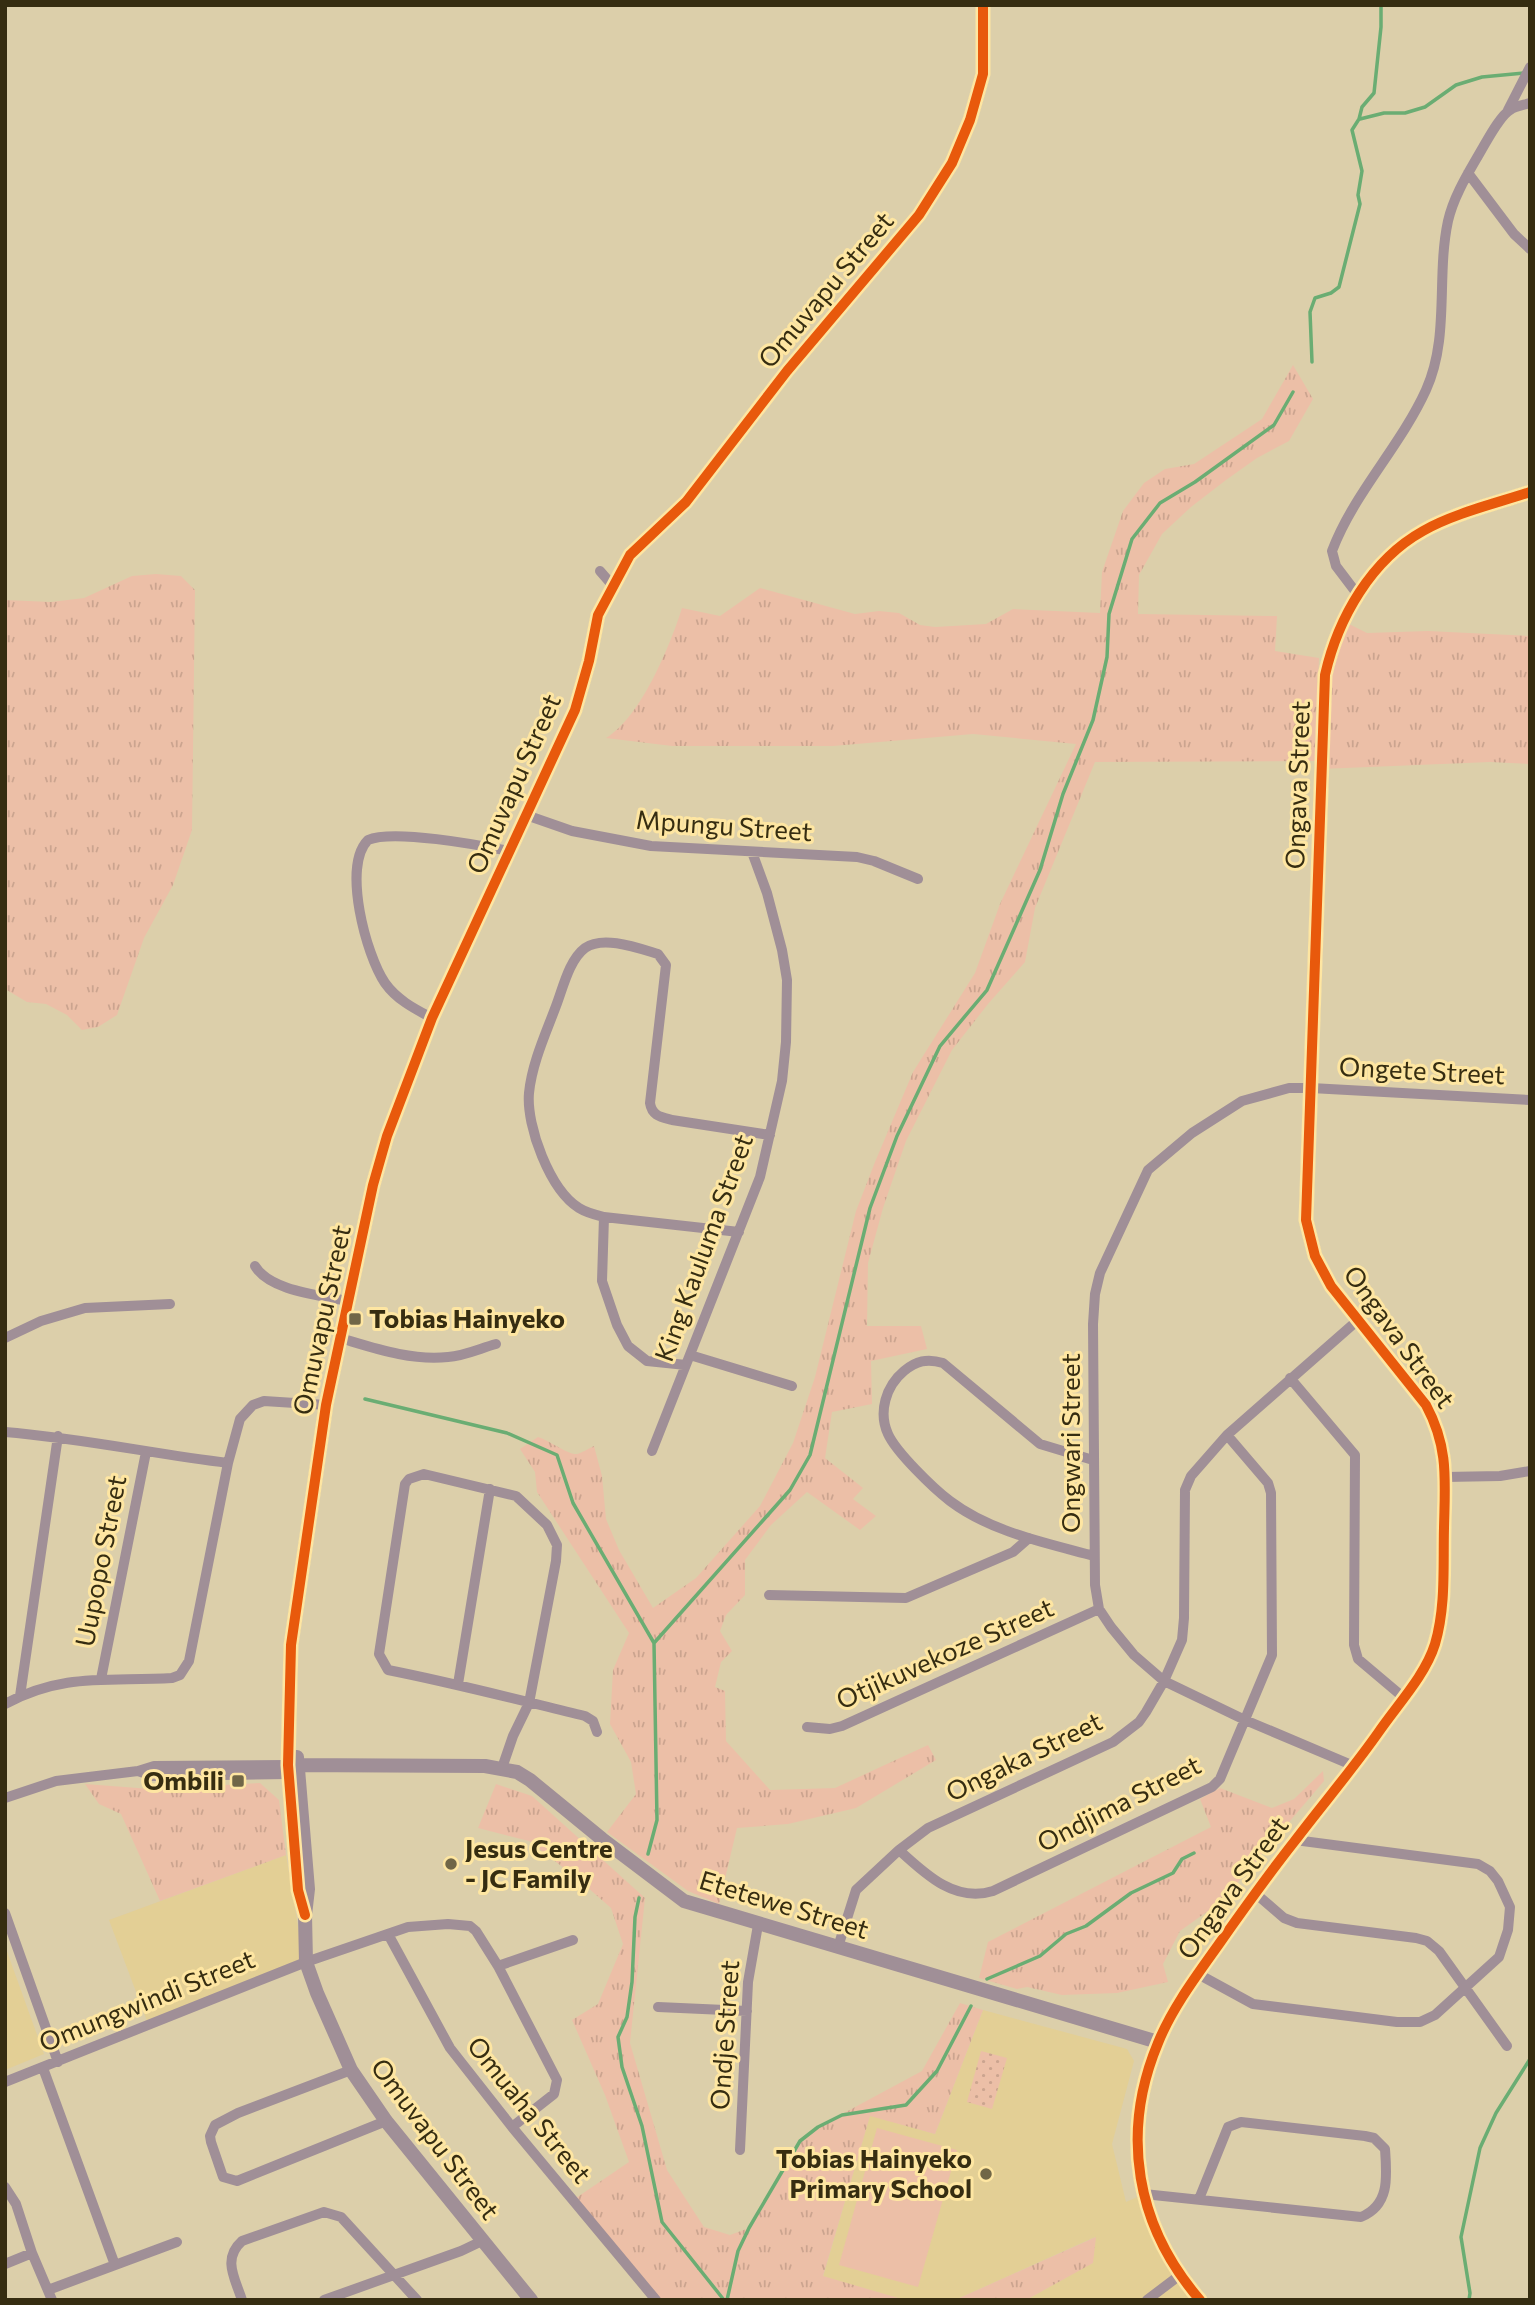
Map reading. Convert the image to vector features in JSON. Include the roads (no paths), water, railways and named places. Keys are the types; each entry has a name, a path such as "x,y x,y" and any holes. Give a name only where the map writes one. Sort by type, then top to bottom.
{"street":[{"name":"Omuvapu Street","path":"531,2300 386,2121 351,2070 306,1962 305,1915 308,1889 293,1769 294,1697 291,1683 291,1645 326,1405 373,1185 387,1136 432,1018 575,710 598,615 630,555 686,502 787,371 919,215 952,163 970,120 983,74 983,5"},
{"path":"1358,595 1336,566 1332,551 1353,510 1406,428 1427,388 1435,360 1441,318 1448,221 1468,173 1508,110 1530,67"},
{"path":"1508,110 1530,103"},
{"path":"1468,173 1514,234 1530,249"},
{"name":"Ongava Street","path":"1200,2300 1180,2275 1160,2241 1149,2216 1144,2194 1138,2145 1138,2113 1158,2042 1198,1974 1255,1893 1354,1766 1419,1674 1434,1645 1441,1612 1445,1477 1444,1448 1437,1426 1426,1405 1331,1286 1315,1256 1306,1220 1324,684 1338,632 1358,595 1386,559 1405,541 1425,529 1530,492"},
{"path":"600,572 613,586"},
{"name":"Mpungu Street","path":"526,815 611,840 650,846 857,857 889,866 918,879"},
{"path":"432,1018 404,1003 385,983 366,943 358,911 357,878 360,852 368,840 389,836 470,843 509,851"},
{"name":"King Kauluma Street","path":"652,1451 765,1161 782,1081 787,980 770,904 752,852"},
{"path":"739,1232 604,1217 579,1208 569,1200 554,1178 542,1155 530,1112 529,1093 538,1055 566,980 577,957 585,948 598,943 622,944 658,954 666,965 651,1110 658,1117 672,1120 770,1135"},
{"name":"Ongete Street","path":"1311,1088 1530,1100"},
{"name":"Ongwari Street","path":"1311,1088 1277,1091 1242,1101 1192,1133 1148,1170 1100,1273 1094,1294 1094,1584 1099,1609 1134,1655 1164,1681 1245,1720 1354,1766"},
{"path":"604,1217 602,1282 617,1325 628,1346 647,1361 688,1360 792,1386"},
{"path":"255,1266 260,1275 270,1281 347,1301"},
{"path":"5,1338 41,1321 85,1308 170,1304"},
{"name":"Ongaka Street","path":"838,1947 856,1890 899,1850 928,1828 1113,1742 1139,1722 1164,1681 1182,1640 1185,1490 1191,1476 1227,1435 1358,1320"},
{"path":"340,1338 396,1353 423,1357 449,1357 496,1344"},
{"path":"1093,1460 1052,1449 1031,1438 943,1363 921,1360 914,1363 889,1387 885,1399 886,1430 891,1441 951,1502 985,1521 1029,1538 1094,1556"},
{"path":"1290,1378 1355,1455 1354,1645 1358,1659 1403,1697"},
{"path":"5,1704 43,1687 101,1679 172,1678 180,1675 189,1661 228,1463 240,1419 253,1405 274,1401 326,1405"},
{"path":"5,1432 58,1436 145,1452 228,1463"},
{"name":"Ondjima Street","path":"899,1850 928,1877 949,1888 982,1895 1212,1787 1220,1779 1272,1655 1273,1503 1268,1483 1227,1435"},
{"path":"20,1696 58,1436"},
{"name":"Uupopo Street","path":"101,1679 145,1452"},
{"path":"1445,1477 1500,1476 1530,1471"},
{"path":"502,1768 513,1736 529,1703 556,1561 556,1545 547,1525 516,1496 424,1474 409,1479 405,1484 379,1654 387,1670 458,1684 529,1703 585,1716 593,1721 597,1732"},
{"path":"458,1684 490,1489"},
{"path":"769,1595 906,1598 1013,1552 1029,1538"},
{"name":"Otjikuvekoze Street","path":"807,1727 830,1729 842,1726 1099,1609"},
{"name":"Etetewe Street","path":"5,1798 56,1781 138,1771 152,1776 293,1769 369,1771 387,1767 467,1765 502,1768 517,1772 530,1780 684,1901 1158,2042"},
{"path":"1198,1974 1253,2004 1396,2022 1425,2021 1499,1957 1508,1930 1510,1913 1508,1900 1490,1871 1467,1861 1295,1840"},
{"path":"1255,1893 1284,1917 1297,1923 1427,1941 1439,1951 1466,1986 1507,2046"},
{"path":"5,1913 58,2062"},
{"name":"Omungwindi Street","path":"5,2082 306,1962 408,1927 427,1924 470,1926 498,1966"},
{"name":"Ondje Street","path":"740,2150 748,1982 758,1925"},
{"name":"Omuaha Street","path":"388,1934 450,2048 656,2300"},
{"path":"512,2127 554,2094 556,2080 498,1966 573,1940"},
{"path":"658,2007 747,2011"},
{"path":"43,2068 115,2265"},
{"path":"351,2070 238,2113 215,2125 210,2136 223,2177 237,2181 386,2121"},
{"path":"1144,2194 1361,2217 1377,2208 1381,2201 1385,2180 1385,2149 1374,2138 1364,2136 1234,2123 1228,2127 1199,2199"},
{"path":"5,2187 16,2204 32,2253 50,2295 115,2265 177,2242"},
{"path":"242,2300 230,2259 234,2248 242,2241 324,2212 341,2217 417,2300"},
{"path":"324,2300 461,2252 482,2241"},
{"path":"5,2264 32,2253"},
{"path":"1147,2300 1180,2275"}],"waterway":[{"path":"1312,362 1310,312 1315,298 1331,293 1339,287 1360,204 1358,195 1362,171 1352,130 1362,107 1374,93 1381,5"},
{"path":"1360,119 1384,113 1405,113 1425,107 1456,85 1482,77 1524,73"},
{"path":"654,1643 790,1490 810,1455 870,1208 897,1136 940,1046 987,990 1040,870 1063,794 1093,720 1107,657 1109,614 1132,539 1160,503 1195,482 1274,425 1293,392"},
{"path":"365,1399 507,1433 557,1455 573,1503 654,1643 657,1820 648,1854"},
{"path":"987,1979 1040,1956 1066,1934 1086,1926 1131,1893 1173,1873 1182,1859 1194,1853"},
{"path":"639,1898 627,2017 618,2037 622,2067 642,2126 662,2222 724,2300"},
{"path":"727,2300 738,2251 800,2141 818,2127 842,2115 906,2105 937,2071 971,2006"},
{"path":"1469,2300 1461,2237 1480,2148 1496,2113 1530,2059"}],"place":[{"name":"Tobias Hainyeko","path":"355,1319"},
{"name":"Ombili","path":"238,1781"},
{"name":"Jesus Centre - JC Family","path":"451,1864"},
{"name":"Tobias Hainyeko Primary School","path":"986,2174"}]}
